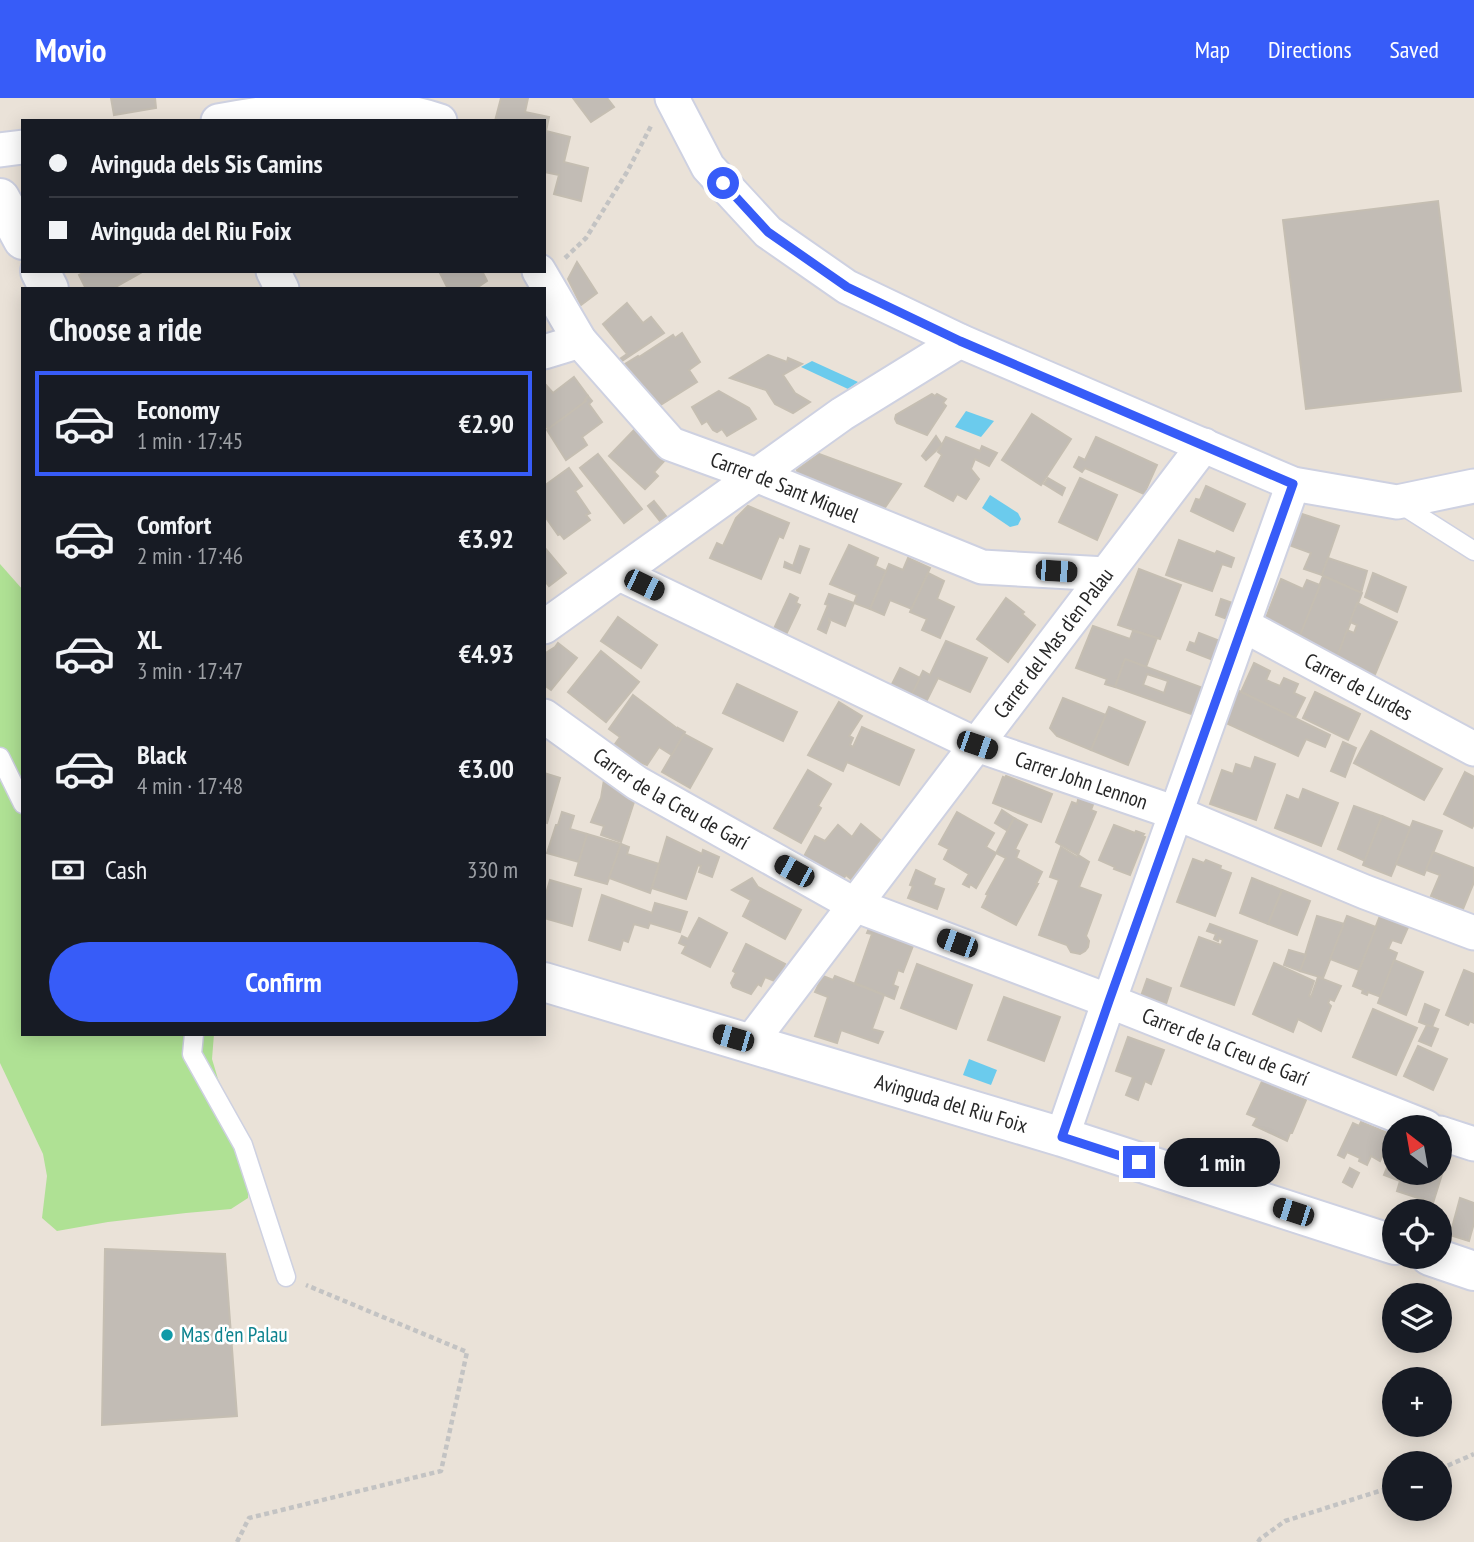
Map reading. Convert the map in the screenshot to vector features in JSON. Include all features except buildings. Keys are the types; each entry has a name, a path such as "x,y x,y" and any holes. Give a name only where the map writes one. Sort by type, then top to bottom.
{"street":[{"path":"672,98 708,167 768,232 847,287 960,341 1293,484 1397,502 1474,486"},
{"path":"229,119 319,102 374,101 425,112 437,119"},
{"path":"0,150 21,147"},
{"path":"0,198 21,236"},
{"name":"Carrer de Sant Miquel","path":"547,268 580,341 671,444 756,475 982,567 1106,574"},
{"path":"546,351 580,341"},
{"path":"546,626 842,414 960,341"},
{"name":"Carrer del Mas d'en Palau","path":"750,1043 1204,445"},
{"path":"1062,1137 1293,484"},
{"name":"Carrer John Lennon","path":"620,574 977,745 1176,813 1365,892 1474,933"},
{"name":"Carrer de Lurdes","path":"1243,625 1474,749"},
{"name":"Carrer de la Creu de Garí","path":"546,717 637,783 855,905 1109,1001 1396,1115"},
{"name":"Avinguda del Riu Foix","path":"546,983 1062,1137 1382,1241"},
{"path":"1452,1137 1474,1144"},
{"path":"1452,1264 1474,1271"}],"lane":[{"path":"1397,502 1474,551"},
{"path":"0,757 21,800"},
{"path":"194,1036 192,1054 243,1144 286,1277"}],"path":[{"path":"547,268 586,238 627,172 652,124"},
{"path":"237,1542 249,1518 441,1471 467,1352 286,1277"},
{"path":"1452,1464 1474,1454"},
{"path":"1258,1542 1286,1521 1382,1490"}],"green space":[{"path":"0,564 21,588 21,1036 214,1036 212,1059 236,1120 248,1178 248,1198 231,1209 108,1222 57,1231 42,1218 47,1176 43,1154 0,1063"}],"water":[{"path":"812,361 858,382 848,389 801,367"},
{"path":"966,411 994,421 981,437 955,427"},
{"path":"990,495 1018,513 1021,519 1018,525 1010,527 982,508"},
{"path":"969,1059 997,1070 991,1085 963,1075"}],"place":[{"name":"Mas d'en Palau","path":"167,1335"}],"route":[{"path":"723,183 768,232 847,287 960,341 1293,484 1062,1137 1139,1162"}]}
